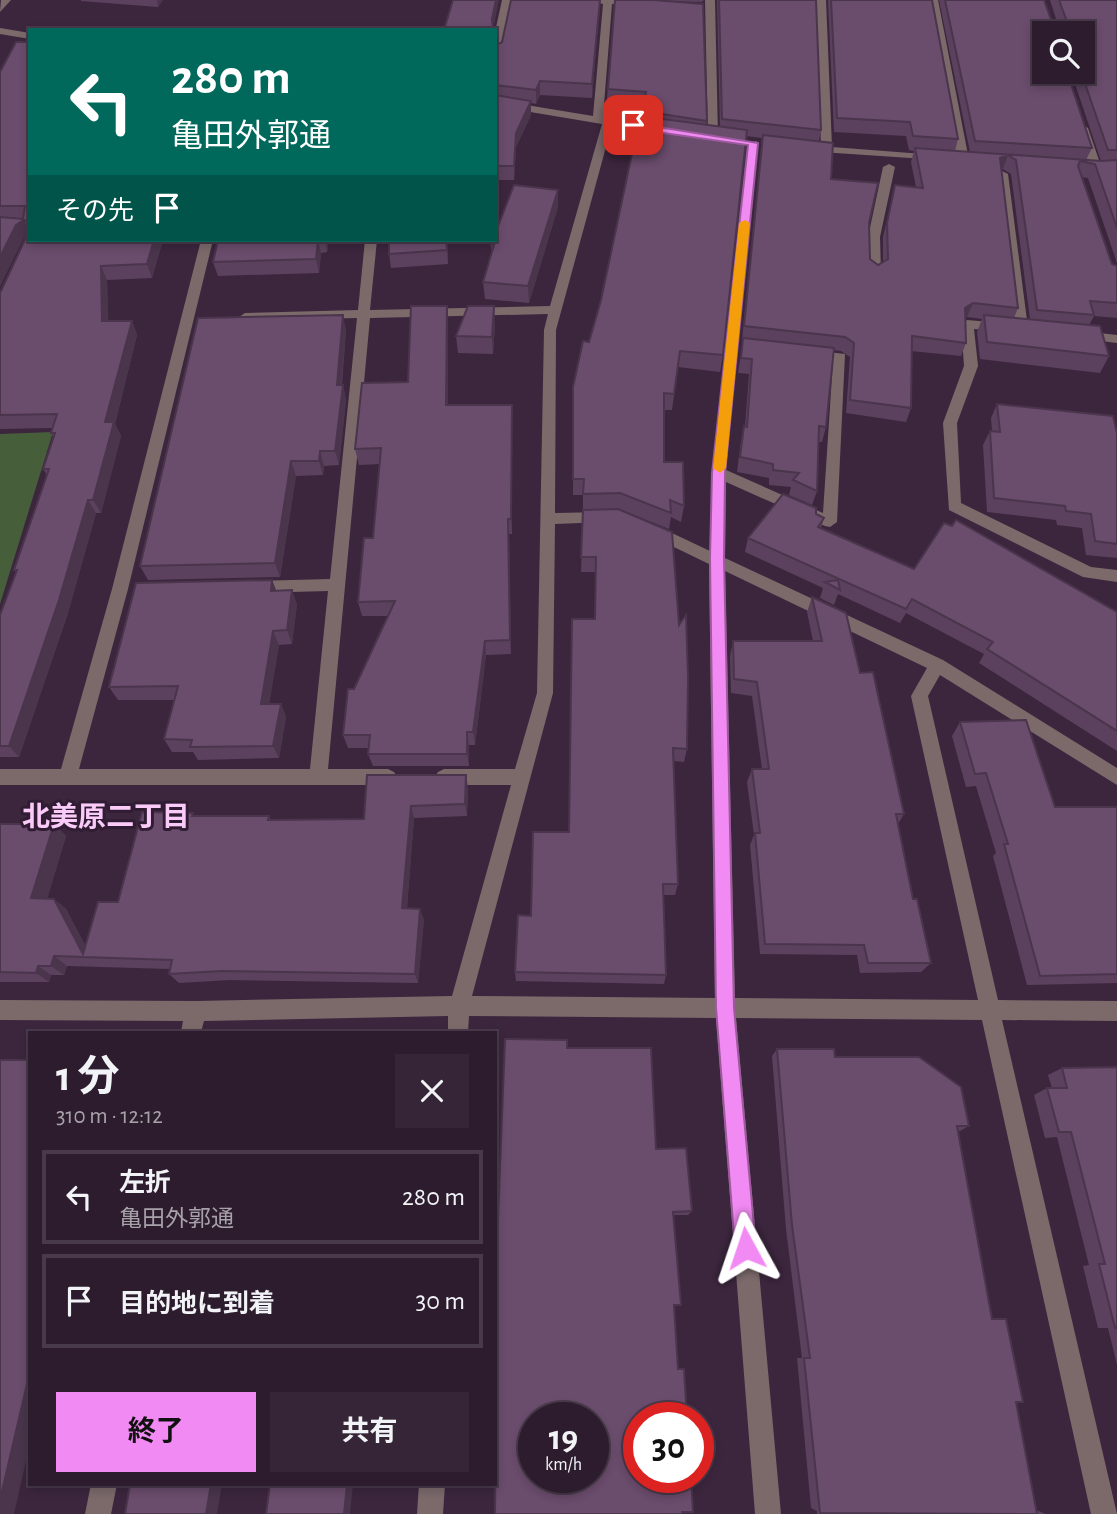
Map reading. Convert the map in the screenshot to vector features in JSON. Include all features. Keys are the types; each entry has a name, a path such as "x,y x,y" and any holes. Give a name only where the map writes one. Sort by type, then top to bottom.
{"street":[{"path":"0,9 6,0"},
{"path":"497,46 507,0"},
{"path":"592,0 646,4"},
{"path":"821,0 827,151"},
{"path":"933,0 963,160"},
{"path":"458,1031 459,1006 545,692 550,330 603,120 608,1"},
{"path":"698,7 710,4 708,137 727,140"},
{"path":"0,31 28,36"},
{"path":"497,103 670,132"},
{"path":"1080,120 1101,169 1082,168"},
{"path":"753,143 739,346 719,473 717,558 725,1008 768,1514"},
{"path":"803,148 976,161"},
{"path":"875,273 874,237 889,167"},
{"path":"1002,174 1029,329 967,324 971,366 950,423 954,506 1088,573 1117,576"},
{"path":"68,777 127,589 194,318 207,242"},
{"path":"318,777 371,242"},
{"path":"228,317 553,310"},
{"path":"1063,333 1117,339"},
{"path":"719,473 830,522 840,357 799,352"},
{"path":"546,519 624,519 717,558 937,664 1117,777"},
{"path":"229,587 338,585"},
{"path":"937,664 919,696 1104,1514"},
{"path":"0,777 400,777"},
{"path":"427,777 522,777"},
{"path":"0,1010 195,1011 459,1006 1117,1011"},
{"path":"191,1031 195,1011"},
{"path":"98,1514 104,1486"},
{"path":"430,1514 432,1486"}],"green space":[{"path":"53,432 0,604 0,434"}],"building":[{"path":"453,0 496,0 493,28 445,28"},
{"path":"511,0 600,0 592,84 540,81 536,90 497,85 497,45 502,42"},
{"path":"615,0 703,4 707,121 642,111 646,92 608,89"},
{"path":"719,0 816,0 821,130 722,119"},
{"path":"831,0 932,0 958,139 913,136 910,122 837,118"},
{"path":"945,0 1044,0 1052,21 1032,21 1032,84 1071,84 1092,148 975,141"},
{"path":"1059,0 1117,0 1117,150 1108,150 1085,84 1095,84 1095,21 1064,21 1066,19"},
{"path":"16,42 28,42 28,222 24,220 16,225 0,257 0,217 23,219 25,206 0,206 0,72"},
{"path":"497,95 531,101 516,133 514,166 497,166"},
{"path":"640,116 747,130 723,355 680,351 674,394 664,393 664,462 683,462 684,506 670,500 671,513 620,493 583,494 584,479 573,479 573,387 583,341 589,342 601,300"},
{"path":"763,135 833,143 831,179 878,183 869,223 870,259 878,265 888,259 887,223 895,185 923,188 915,148 1117,160 1117,228 1095,164 1080,161 1078,166 1112,264 1117,266 1117,303 1090,301 1094,315 1037,310 1016,160 1008,155 1000,158 1018,308 973,303 965,308 966,343 912,336 911,408 850,400 854,343 845,337 744,326"},
{"path":"514,185 558,190 528,286 483,282 494,245 491,245 492,242 497,242 497,229"},
{"path":"28,233 28,242 153,242 147,264 101,266 102,321 132,321 105,422 114,422 93,500 88,500 59,600 9,746 0,746 0,615 49,469 43,469 55,433 51,433 57,414 0,415 0,293"},
{"path":"218,242 318,242 316,259 213,262"},
{"path":"389,242 446,242 447,250 389,254"},
{"path":"411,306 447,306 446,405 512,405 511,519 508,519 510,640 485,641 473,732 467,732 467,754 368,754 370,735 343,735 348,689 354,689 395,601 358,602 364,538 373,538 381,448 355,449 362,383 408,382"},
{"path":"468,306 494,306 492,337 456,336"},
{"path":"343,315 337,385 343,385 335,451 320,451 319,461 291,461 275,563 140,566 198,318"},
{"path":"984,315 1100,326 1109,356 987,342"},
{"path":"743,338 834,348 826,427 819,426 817,491 793,480 799,473 773,470 773,464 740,457 744,426 747,427 752,359 741,358"},
{"path":"997,404 1113,416 1117,433 1117,544 1095,541 1091,514 1066,511 1065,506 994,498 990,431 1000,432"},
{"path":"783,494 816,508 816,514 824,518 818,527 914,569 944,523 952,526 956,520 1117,612 1117,731 987,649 993,642 912,599 906,609 748,538"},
{"path":"618,509 672,532 679,625 686,615 687,749 673,748 678,884 663,884 666,975 515,972 518,915 531,916 533,832 569,832 572,619 595,619 596,557 581,557 583,510"},
{"path":"272,580 271,591 292,590 287,630 273,631 261,704 281,704 273,746 190,747 192,740 164,739 178,686 109,687 136,583"},
{"path":"838,580 840,590 825,582"},
{"path":"812,597 846,613 860,673 873,672 904,814 896,814 913,899 917,899 931,963 868,963 864,945 765,944 755,833 760,833 752,769 769,769 757,682 734,679 733,641 822,641"},
{"path":"1026,720 1055,807 1117,807 1117,974 1040,976 1004,844 1008,844 986,773 975,774 960,722"},
{"path":"367,775 466,775 465,804 411,806 402,908 420,909 415,974 222,971 169,974 172,960 54,956 51,966 38,966 36,973 0,972 0,824 54,824 31,898 54,899 83,954 98,902 118,902 142,812 193,813 192,816 269,816 268,820 364,819"},
{"path":"505,1039 567,1040 567,1048 651,1048 656,1149 686,1148 692,1211 673,1212 681,1305 674,1305 678,1369 684,1369 686,1402 623,1402 623,1493 692,1493 693,1512 495,1514 498,1219"},
{"path":"777,1049 834,1049 835,1057 919,1057 961,1087 969,1126 957,1126 992,1319 1006,1319 1023,1402 1016,1402 1037,1514 820,1513 804,1358 810,1358 792,1225"},
{"path":"0,1060 28,1060 28,1380 0,1500"},
{"path":"1117,1067 1115,1328 1099,1264 1105,1264 1071,1132 1059,1132 1047,1088 1067,1088 1062,1068"},
{"path":"130,1486 211,1486 206,1514 125,1514"},
{"path":"270,1486 347,1486 344,1514 266,1514"}],"slow traffic":[{"path":"720,468 745,223"}],"district":[{"name":"北美原二丁目","path":"106,816"}],"route":[{"path":"633,125 753,143 719,473 717,558 725,1008 746,1248"}]}
